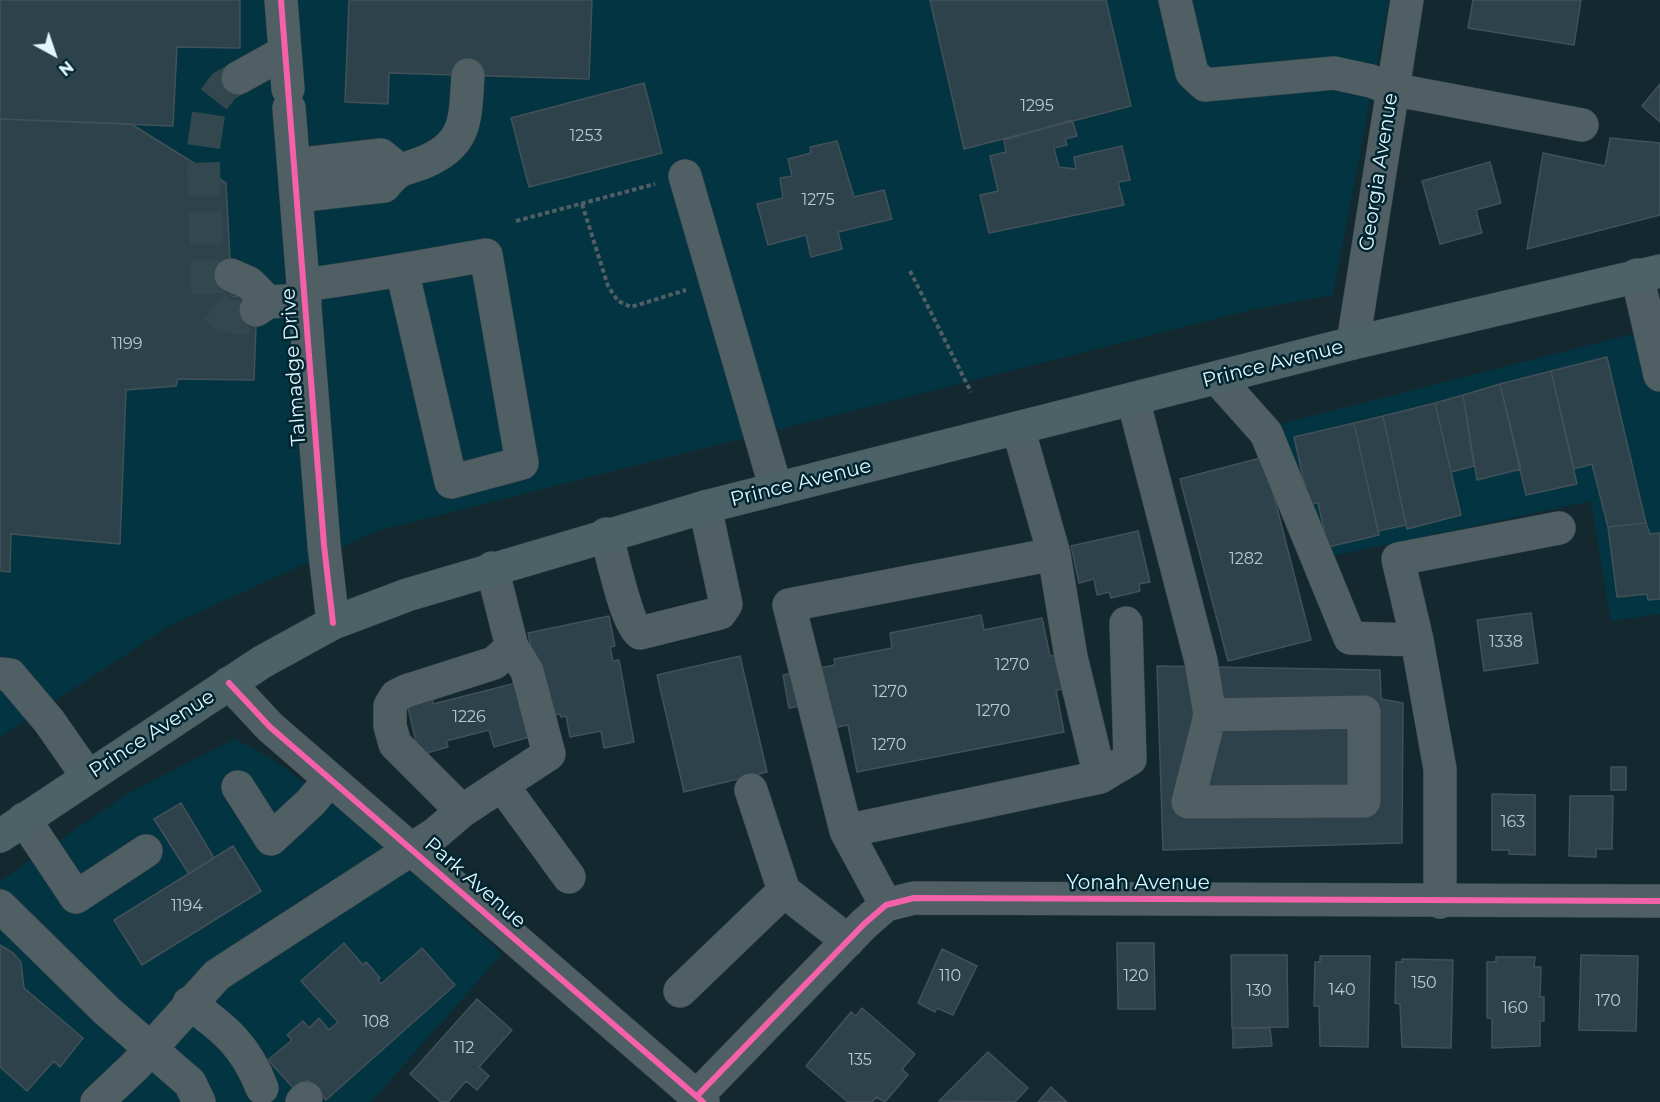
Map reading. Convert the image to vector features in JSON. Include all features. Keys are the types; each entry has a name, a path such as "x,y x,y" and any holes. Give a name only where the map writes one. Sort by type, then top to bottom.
{"main road":[{"name":"Prince Avenue","path":"12,828 262,662 333,623 406,595 606,534 705,507 1353,343 1648,273"}],"street":[{"name":"Talmadge Drive","path":"281,0 324,545 333,623"},
{"path":"1175,0 1192,73 1205,85 1334,72 1371,81 1391,89 1582,125"},
{"name":"Georgia Avenue","path":"1353,343 1391,89 1407,0"},
{"path":"238,78 285,52"},
{"path":"295,180 381,154 398,169 441,155 454,143 464,123 468,75"},
{"path":"685,176 776,489"},
{"path":"231,275 249,284 262,306 304,293 402,270 486,255 522,463 451,482 402,270"},
{"path":"1648,273 1660,375"},
{"path":"1217,378 1266,433 1350,638 1417,640"},
{"path":"1133,399 1201,662 1210,714 1188,802 1364,801 1364,712 1210,714"},
{"path":"1018,428 1054,554 1071,657 1100,777"},
{"path":"606,534 634,629 640,633 720,613 726,604 705,507"},
{"path":"1440,902 1440,769 1417,640 1398,559 1559,528"},
{"path":"886,905 846,831 789,605 1054,554"},
{"path":"97,1102 135,1066 189,1003 217,975 410,848 435,834 462,811 549,754 527,671 512,647 492,568"},
{"path":"846,831 1100,777 1130,759 1126,623"},
{"path":"462,811 395,744 390,726 390,706 396,696 406,691 494,663 512,647"},
{"path":"0,674 10,675 49,721 88,777"},
{"name":"Park Avenue","path":"230,683 270,727 700,1099"},
{"path":"238,787 271,839 311,802 330,779"},
{"path":"502,785 569,878"},
{"path":"751,790 784,891 848,941"},
{"path":"12,828 76,897 146,851"},
{"path":"680,992 784,891"},
{"name":"Yonah Avenue","path":"700,1099 848,941 886,905 914,898 1440,902 1660,901"},
{"path":"0,906 99,1003 190,1083 199,1102"},
{"path":"189,1003 222,1027 239,1044 253,1062 262,1088"}],"path":[{"path":"516,221 685,176"},
{"path":"582,204 608,286 618,301 631,307 661,298"},
{"path":"910,271 971,392"}],"shaded area":[{"path":"0,0 1389,0 1333,295 1251,310 377,531 171,625 0,737"},
{"path":"1660,327 1660,614 1611,621 1591,501 1324,558 1276,425"},
{"path":"235,739 272,759 354,820 502,954 371,1102 0,1102 0,881 130,792"}],"building":[{"path":"0,0 240,0 240,48 177,47 173,126 0,119"},
{"path":"349,0 592,0 589,79 389,73 388,104 345,102"},
{"path":"930,0 1106,0 1131,106 964,149"},
{"path":"1473,0 1581,0 1574,45 1468,28"},
{"path":"644,83 662,153 529,187 511,118"},
{"path":"1660,84 1660,122 1642,106"},
{"path":"0,119 131,124 226,183 232,296 257,298 254,380 178,379 176,386 126,390 120,544 11,534 10,572 0,571"},
{"path":"1072,120 1077,136 1065,139 1067,145 1054,148 1059,167 1076,169 1074,157 1122,146 1130,180 1118,182 1124,205 989,233 980,195 998,191 990,156 1006,152 1004,140"},
{"path":"1610,138 1660,143 1660,215 1527,249 1543,153 1605,166"},
{"path":"837,141 854,197 884,190 892,219 838,232 842,249 811,257 806,235 768,245 757,204 783,198 780,178 792,176 788,159 811,153 810,147"},
{"path":"1490,162 1501,203 1476,210 1482,233 1440,244 1422,181"},
{"path":"1607,357 1646,523 1608,527 1592,464 1574,469 1551,371"},
{"path":"1551,371 1577,484 1526,495 1500,384"},
{"path":"1500,384 1521,469 1477,480 1463,395"},
{"path":"1463,395 1474,466 1451,472 1435,403"},
{"path":"1435,403 1461,515 1407,529 1383,416"},
{"path":"1383,416 1406,525 1378,531 1354,423"},
{"path":"1354,423 1379,535 1328,547 1318,503 1309,504 1294,437"},
{"path":"1264,457 1311,640 1228,661 1180,479"},
{"path":"1646,523 1650,534 1660,533 1660,599 1648,600 1647,594 1617,597 1608,527"},
{"path":"1138,531 1150,582 1139,584 1140,591 1111,598 1109,592 1097,595 1094,579 1079,583 1071,546"},
{"path":"1531,613 1538,663 1484,671 1477,620"},
{"path":"981,615 984,630 1042,618 1050,656 1062,654 1069,688 1056,690 1064,732 857,772 848,725 833,728 827,701 789,708 783,675 835,665 834,659 892,648 890,633"},
{"path":"609,616 615,646 610,647 613,661 619,660 634,742 604,748 601,731 570,737 566,716 561,717 560,714 546,717 528,633"},
{"path":"740,656 767,772 684,792 657,675"},
{"path":"1157,666 1380,670 1381,699 1403,703 1402,843 1163,850"},
{"path":"520,682 533,736 494,747 489,730 446,741 448,747 419,755 407,703 432,697 433,704"},
{"path":"1611,767 1626,767 1626,790 1611,790"},
{"path":"1492,794 1535,795 1535,855 1509,854 1509,850 1492,850"},
{"path":"1570,796 1613,796 1612,849 1596,849 1596,857 1569,856"},
{"path":"181,803 214,858 189,874 154,819"},
{"path":"233,846 261,891 142,965 114,920"},
{"path":"344,943 363,965 366,962 369,965 380,978 378,980 381,984 422,948 455,985 326,1100 308,1080 296,1091 268,1060 292,1040 287,1035 303,1021 309,1028 319,1018 329,1030 338,1022 301,981"},
{"path":"1117,943 1154,943 1155,1009 1118,1009"},
{"path":"0,945 13,953 21,962 24,988 83,1038 60,1067 54,1061 27,1091 0,1067"},
{"path":"942,949 977,966 953,1015 937,1008 935,1012 918,1003"},
{"path":"1231,955 1287,955 1288,1027 1232,1028"},
{"path":"1581,955 1638,956 1636,1031 1579,1030"},
{"path":"1320,956 1370,956 1368,1047 1320,1046 1319,1006 1314,1006 1315,962 1320,962"},
{"path":"1496,957 1535,957 1534,967 1541,967 1540,997 1544,997 1544,1021 1540,1021 1540,1046 1492,1048 1492,1018 1487,1018 1487,962 1496,962"},
{"path":"1402,959 1453,960 1451,1048 1402,1047 1400,1004 1395,1003 1396,962 1402,962"},
{"path":"477,999 512,1030 479,1067 489,1076 477,1090 466,1081 448,1102 441,1102 410,1074"},
{"path":"862,1008 915,1054 902,1069 908,1075 885,1102 876,1097 872,1102 848,1102 806,1066 851,1012 856,1016"},
{"path":"1233,1028 1270,1028 1272,1046 1233,1048"},
{"path":"988,1052 1028,1088 1015,1102 939,1101"},
{"path":"1051,1087 1067,1102 1038,1102"}],"tunnel":[{"path":"238,78 224,86 210,104 203,151 208,302 224,315 242,318 256,310"}],"cycle path":[{"path":"281,0 324,545 333,623"},
{"path":"229,683 270,727 703,1102"},
{"path":"697,1096 864,924 886,905 914,898 1660,901"}]}
